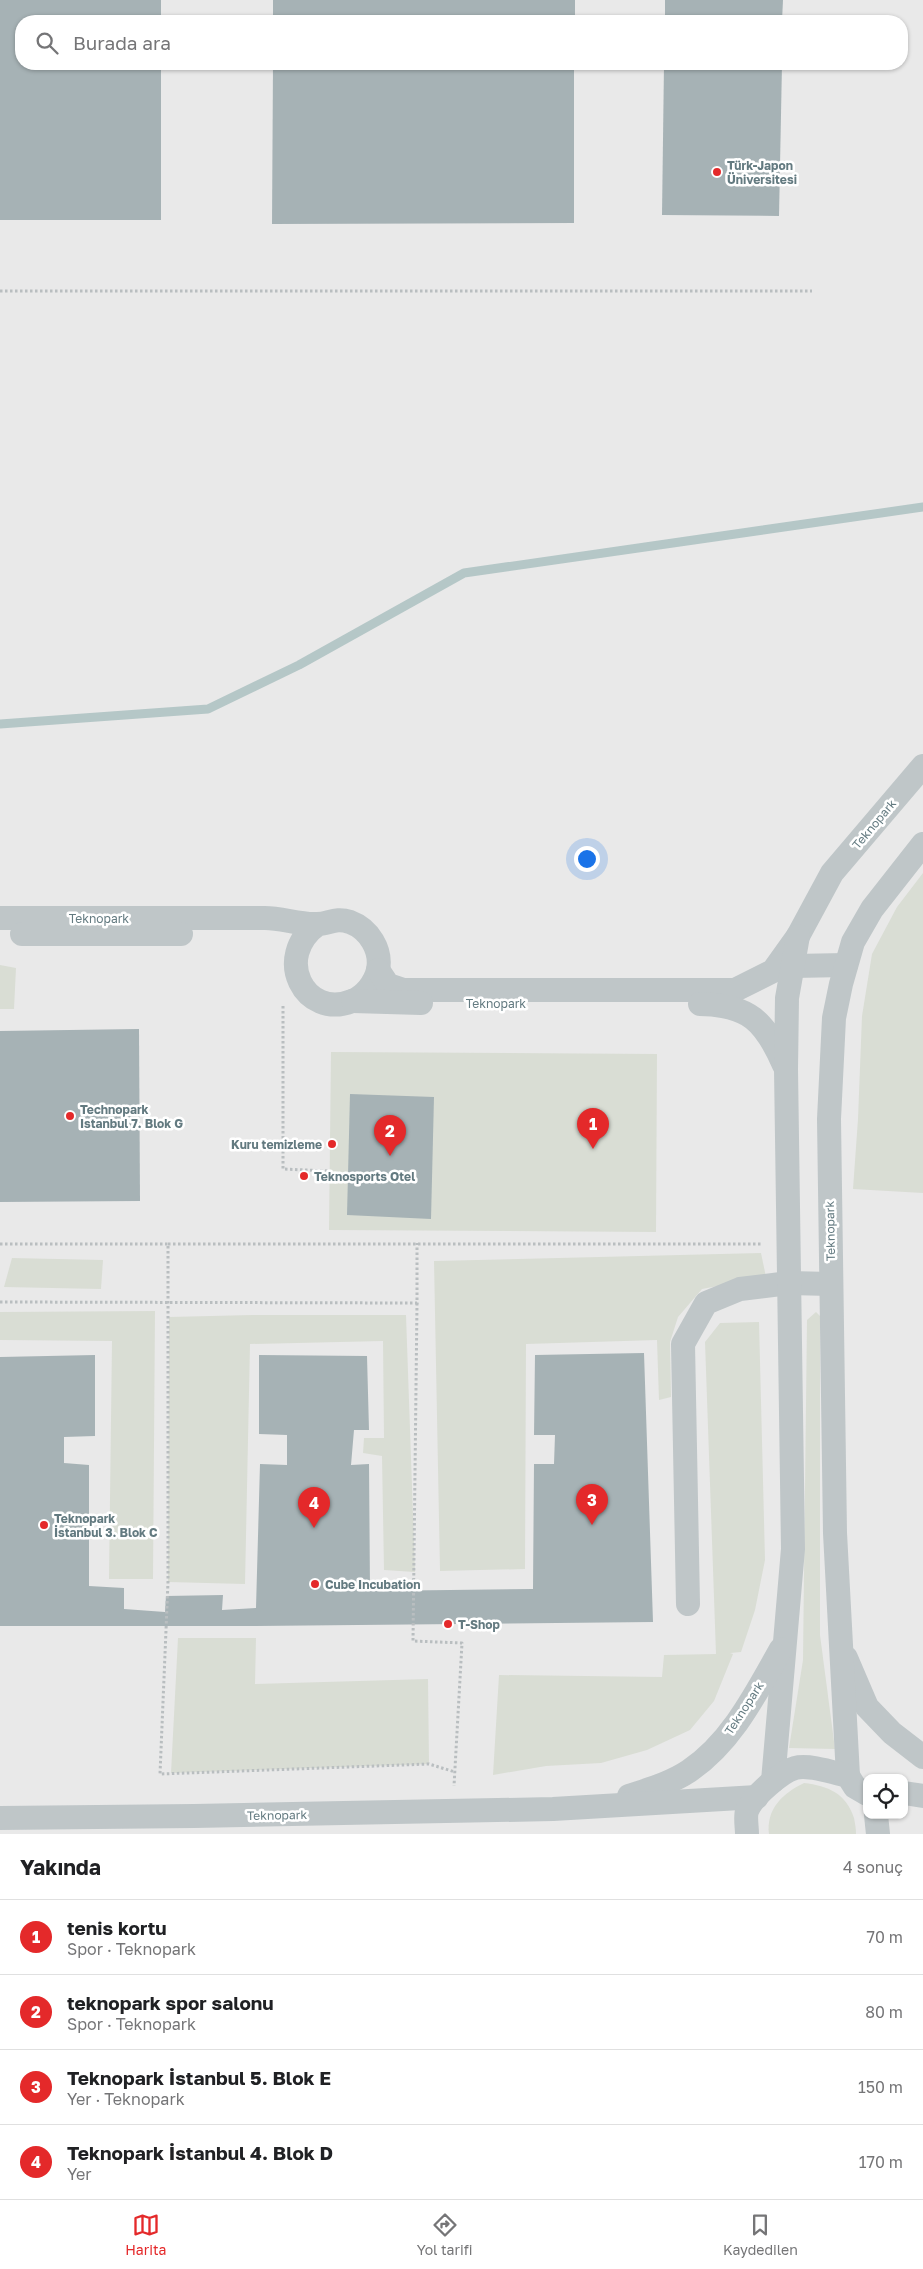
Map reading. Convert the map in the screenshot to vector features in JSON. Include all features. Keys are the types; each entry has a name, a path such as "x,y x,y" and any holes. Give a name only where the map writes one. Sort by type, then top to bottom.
{"street":[{"name":"Teknopark","path":"378,970 388,985 403,990 735,990 773,971 798,936 832,873 923,766"},
{"name":"Teknopark","path":"859,1786 840,1644 835,1533 829,1119 834,1018 853,942 872,909 923,844"},
{"name":"Teknopark","path":"0,918 271,918 318,924"},
{"path":"338,920 360,927 369,935 376,946 378,970 374,982 365,993 353,1001 339,1004 325,1002 312,996 302,986 296,973 295,959 298,945 306,933 318,924 338,920"},
{"name":"Teknopark","path":"0,934 283,933 293,937 298,945"},
{"name":"Teknopark","path":"765,1789 785,1644 793,1549 786,1069 787,998 798,936"},
{"path":"793,966 846,965"},
{"name":"Teknopark","path":"353,1001 394,1003 721,1005 741,1009 754,1019 774,1041 786,1069"},
{"path":"688,1604 683,1344 706,1302 740,1289 789,1283 831,1284"},
{"name":"Teknopark","path":"553,1809 629,1796 661,1785 689,1771 707,1756 730,1732 785,1644"},
{"name":"Teknopark","path":"840,1644 867,1707 892,1733 923,1757"},
{"name":"Teknopark","path":"747,1834 747,1812 765,1789 795,1768 822,1769 859,1786"},
{"name":"Teknopark","path":"0,1818 553,1809 765,1789"},
{"path":"908,1794 923,1796"},
{"path":"876,1819 878,1834"}],"path":[{"path":"0,291 812,291"},
{"path":"283,1002 282,1170 330,1171"},
{"path":"417,1243 413,1641 462,1643 453,1811"},
{"path":"0,1244 788,1244"},
{"path":"168,1244 168,1582 160,1774 429,1764 455,1772"},
{"path":"0,1302 417,1303"}],"shaded area":[{"path":"0,0 923,0 923,1834 0,1834"},
{"path":"923,873 923,1193 853,1189 862,1016 872,954 897,907"},
{"path":"0,965 16,968 14,1009 0,1009"},
{"path":"331,1052 657,1054 656,1232 329,1230"},
{"path":"761,1253 766,1277 702,1289 678,1317 670,1342 671,1397 659,1400 657,1340 526,1344 525,1569 440,1571 434,1261"},
{"path":"12,1258 103,1260 101,1289 4,1287"},
{"path":"155,1311 153,1579 109,1579 112,1341 0,1340 0,1312"},
{"path":"816,1312 820,1316 820,1635 835,1749 789,1748 803,1660 807,1320"},
{"path":"406,1315 415,1572 384,1570 382,1456 363,1453 364,1438 384,1438 383,1341 250,1344 245,1584 168,1582 169,1317"},
{"path":"759,1322 765,1560 755,1610 741,1652 730,1653 733,1654 714,1701 690,1730 647,1750 601,1763 546,1766 493,1775 499,1675 662,1677 664,1655 716,1654 705,1342 720,1323"},
{"path":"178,1638 256,1638 255,1684 428,1679 429,1764 171,1773"},
{"path":"804,1783 821,1786 841,1797 851,1809 856,1834 769,1834 770,1817 777,1803 789,1792"}],"building":[{"path":"0,0 161,0 161,15 15,15 15,70 161,70 161,220 0,220"},
{"path":"273,0 575,0 575,15 273,15"},
{"path":"665,0 783,0 782,15 665,15"},
{"path":"273,70 574,70 574,223 272,224"},
{"path":"664,70 782,70 779,216 662,215"},
{"name":"Technopark Istanbul 7. Blok G","path":"139,1029 140,1201 0,1202 0,1031"},
{"path":"350,1094 434,1097 431,1219 347,1215"},
{"path":"644,1353 653,1622 256,1626 0,1626 0,1357 95,1355 95,1436 64,1437 64,1463 89,1465 89,1586 124,1588 124,1609 165,1612 166,1596 223,1595 222,1610 256,1608 260,1464 287,1465 287,1435 259,1434 259,1355 367,1356 369,1430 354,1430 351,1465 369,1464 370,1591 533,1589 534,1464 554,1464 555,1435 534,1435 535,1355"}],"waterway":[{"path":"0,724 208,709 299,665 464,573 923,507"}],"place":[{"name":"Türk-Japon Üniversitesi","path":"717,172"},
{"name":"Technopark Istanbul 7. Blok G","path":"70,1116"},
{"name":"Kuru temizleme","path":"332,1144"},
{"name":"tenis kortu","path":"593,1149"},
{"name":"teknopark spor salonu","path":"390,1156"},
{"name":"Teknosports Otel","path":"304,1176"},
{"name":"Teknopark İstanbul 3. Blok C","path":"44,1525"},
{"name":"Teknopark İstanbul 5. Blok E","path":"592,1525"},
{"name":"Teknopark İstanbul 4. Blok D","path":"314,1528"},
{"name":"Cube Incubation","path":"315,1584"},
{"name":"T-Shop","path":"448,1624"}]}
